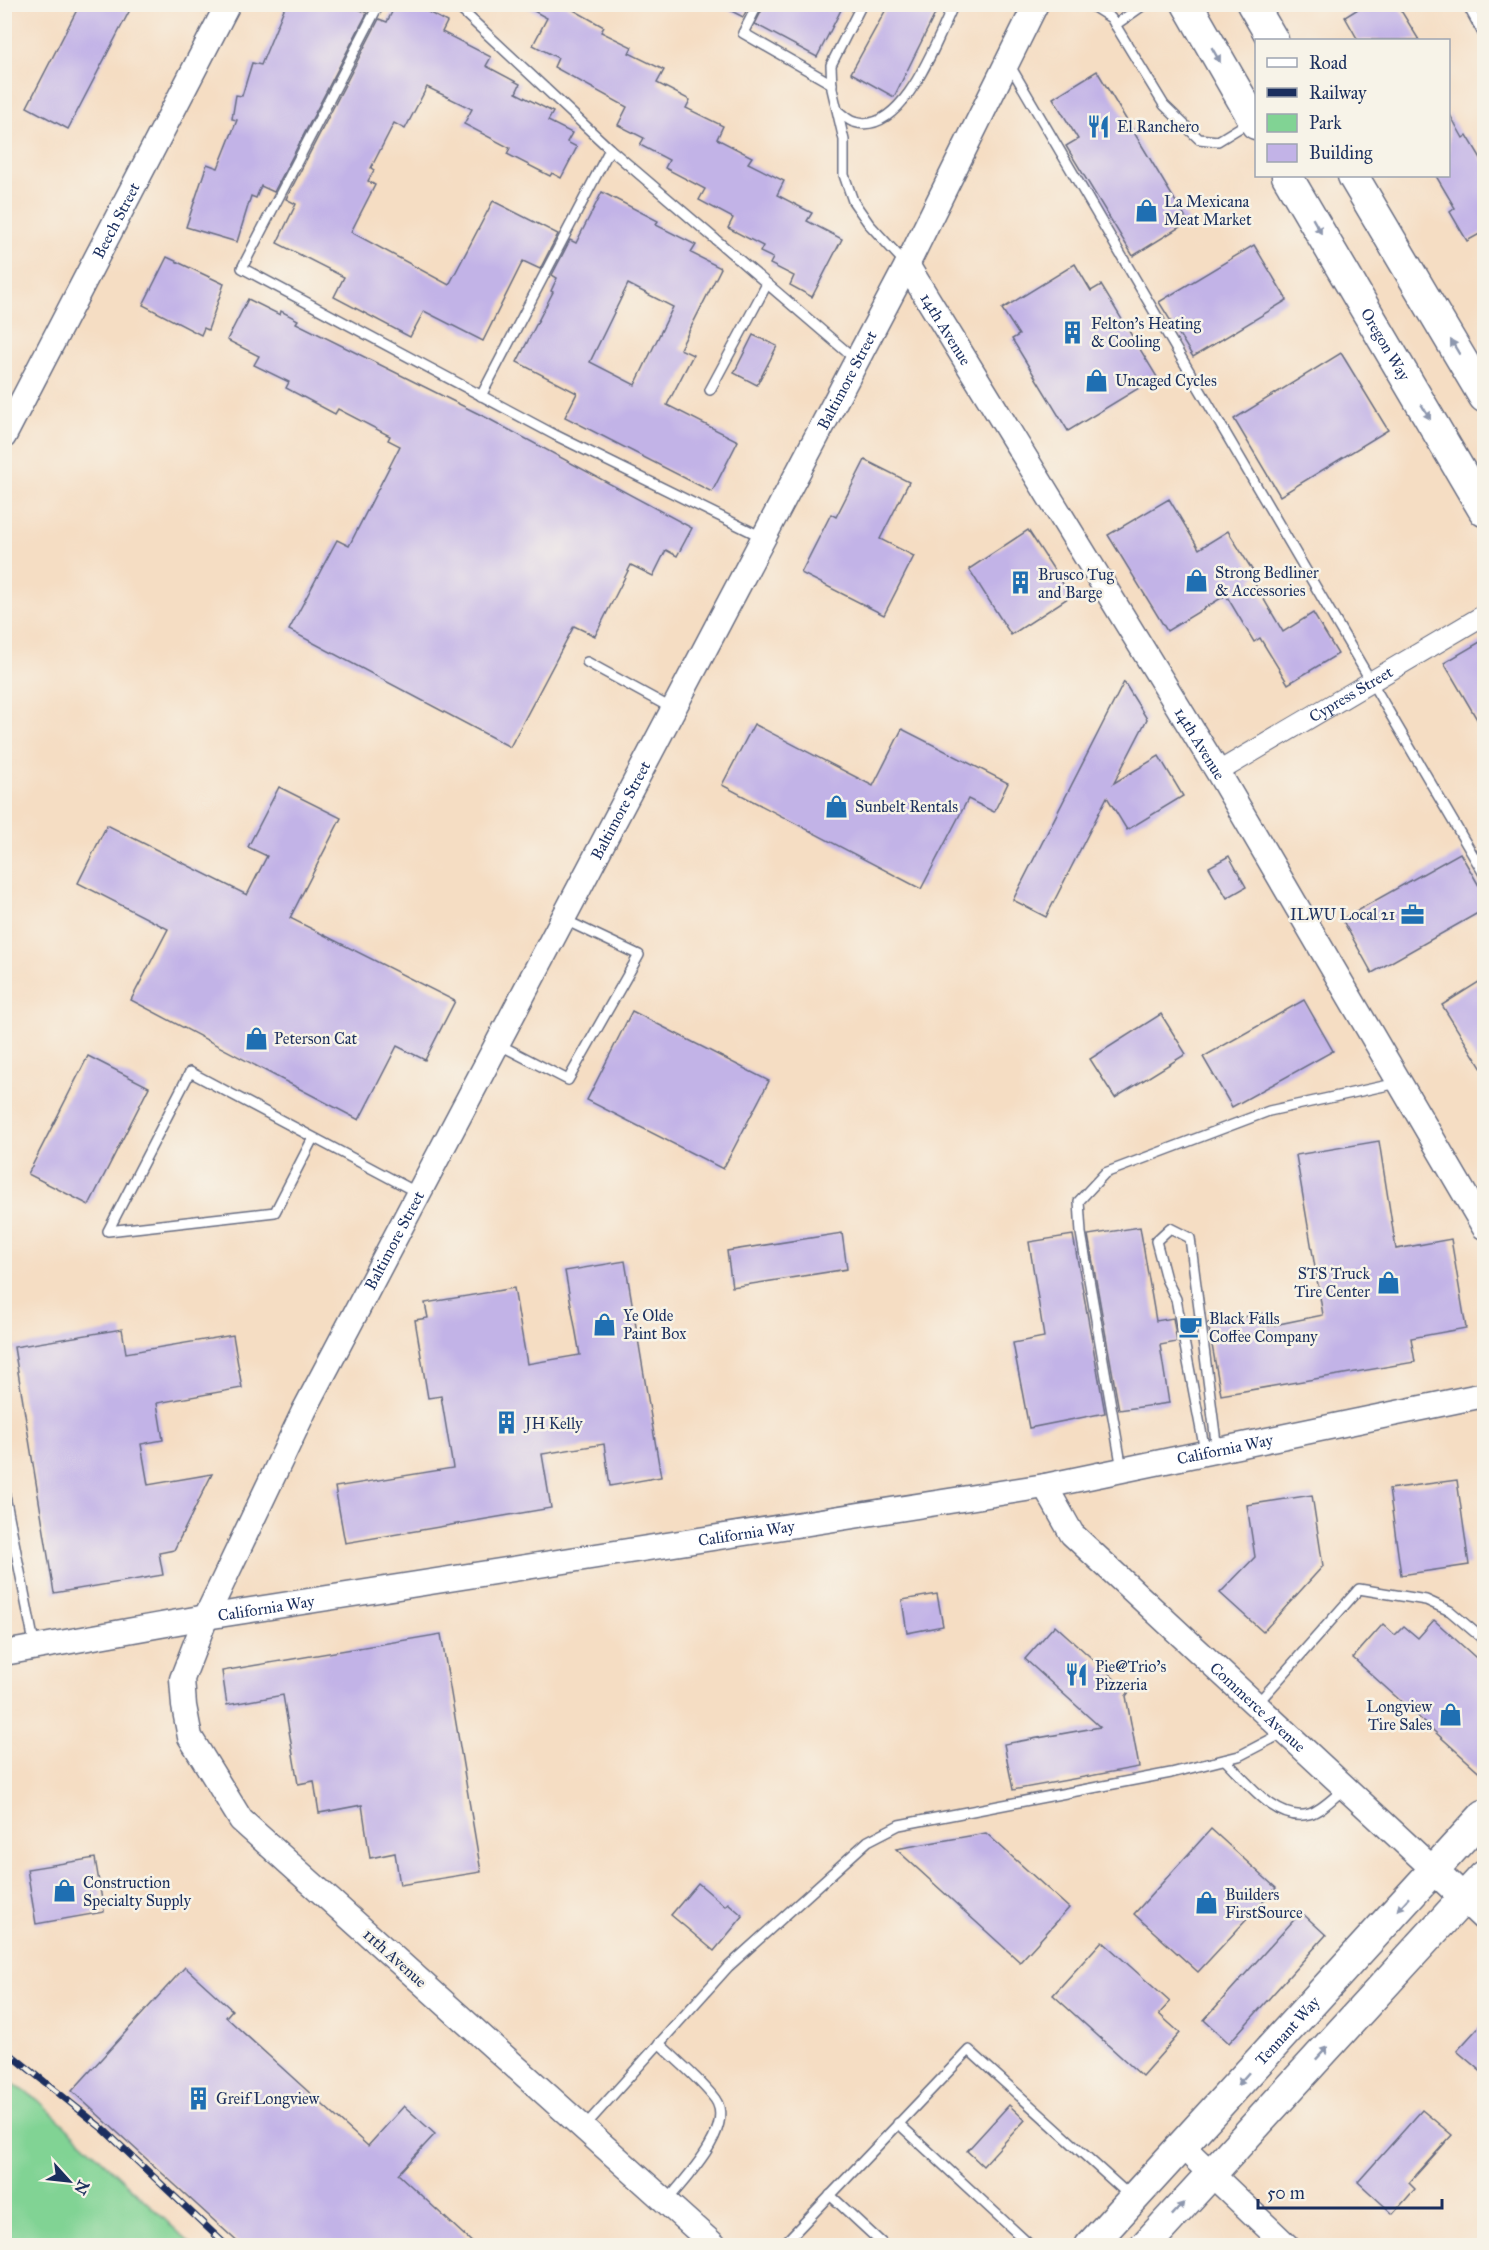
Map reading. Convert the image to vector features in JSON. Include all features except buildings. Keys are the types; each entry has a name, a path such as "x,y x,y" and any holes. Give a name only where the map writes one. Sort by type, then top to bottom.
{"main road":[{"path":"1187,4 1255,121"},
{"path":"1252,4 1272,39"},
{"name":"Oregon Way","path":"1288,177 1485,511"},
{"path":"1354,177 1485,397"},
{"name":"Tennant Way","path":"1090,2246 1485,1815"},
{"name":"Commerce Avenue","path":"1434,1870 1474,1907"},
{"path":"1145,2246 1211,2173 1474,1907 1485,1876"}],"street":[{"name":"Beech Street","path":"4,436 228,4"},
{"name":"Baltimore Street","path":"206,1617 304,1411 907,265 1036,4"},
{"name":"14th Avenue","path":"907,265 1218,772 1485,1227"},
{"name":"Cypress Street","path":"1218,772 1485,615"},
{"name":"California Way","path":"4,1653 206,1617 1045,1486 1485,1395"},
{"name":"Commerce Avenue","path":"1045,1486 1072,1534 1434,1870"},
{"name":"11th Avenue","path":"206,1617 182,1679 184,1706 190,1737 242,1820 715,2246"},
{"path":"1182,2146 1287,2246"}],"lane":[{"path":"379,4 243,268 481,396 764,538"},
{"path":"455,4 610,149 857,361"},
{"path":"758,4 743,33 832,84"},
{"path":"862,4 831,65 832,84 844,140 844,175 853,201 868,224 907,265"},
{"path":"839,112 853,122 870,124 890,115 907,98 954,4"},
{"path":"1089,4 1111,18 1164,105 1199,139 1218,141 1255,121"},
{"path":"1115,25 1145,4"},
{"path":"1467,4 1485,35"},
{"path":"1008,62 1485,874"},
{"path":"481,396 610,149"},
{"path":"710,390 767,284"},
{"path":"587,662 674,709"},
{"path":"497,1044 568,1080 639,955 563,919"},
{"path":"313,1138 275,1212 108,1231 190,1072 418,1193"},
{"path":"1122,1470 1081,1233 1079,1202 1105,1173 1269,1111 1400,1083"},
{"path":"1170,1228 1190,1238 1211,1451 1176,1299 1166,1279 1156,1241 1170,1228"},
{"path":"4,1491 35,1648"},
{"path":"1257,1705 1359,1589 1425,1600 1450,1611 1485,1640"},
{"path":"583,2127 728,1967 868,1841 899,1825 1171,1773 1225,1760 1239,1756 1285,1732"},
{"path":"1225,1760 1278,1810 1298,1816 1312,1814 1346,1788"},
{"path":"659,2043 717,2101 719,2119 707,2151 666,2202"},
{"path":"782,2246 969,2050 1133,2199"},
{"path":"898,2123 1031,2246"},
{"path":"830,2195 885,2246"}],"green space":[{"path":"4,2078 37,2099 192,2245 5,2245"}],"railway":[{"path":"4,2049 103,2129 227,2246"}],"place":[{"name":"El Ranchero","path":"1099,126"},
{"name":"La Mexicana Meat Market","path":"1146,210"},
{"name":"Felton's Heating & Cooling","path":"1073,332"},
{"name":"Uncaged Cycles","path":"1097,380"},
{"name":"Strong Bedliner & Accessories","path":"1197,581"},
{"name":"Brusco Tug and Barge","path":"1020,583"},
{"name":"Sunbelt Rentals","path":"837,806"},
{"name":"ILWU Local 21","path":"1413,914"},
{"name":"Peterson Cat","path":"256,1038"},
{"name":"STS Truck Tire Center","path":"1388,1282"},
{"name":"Ye Olde Paint Box","path":"605,1324"},
{"name":"Black Falls Coffee Company","path":"1191,1327"},
{"name":"JH Kelly","path":"507,1423"},
{"name":"Pie@Trio's Pizzeria","path":"1077,1675"},
{"name":"Longview Tire Sales","path":"1450,1715"},
{"name":"Construction Specialty Supply","path":"65,1891"},
{"name":"Builders FirstSource","path":"1207,1903"},
{"name":"Greif Longview","path":"198,2098"}]}
